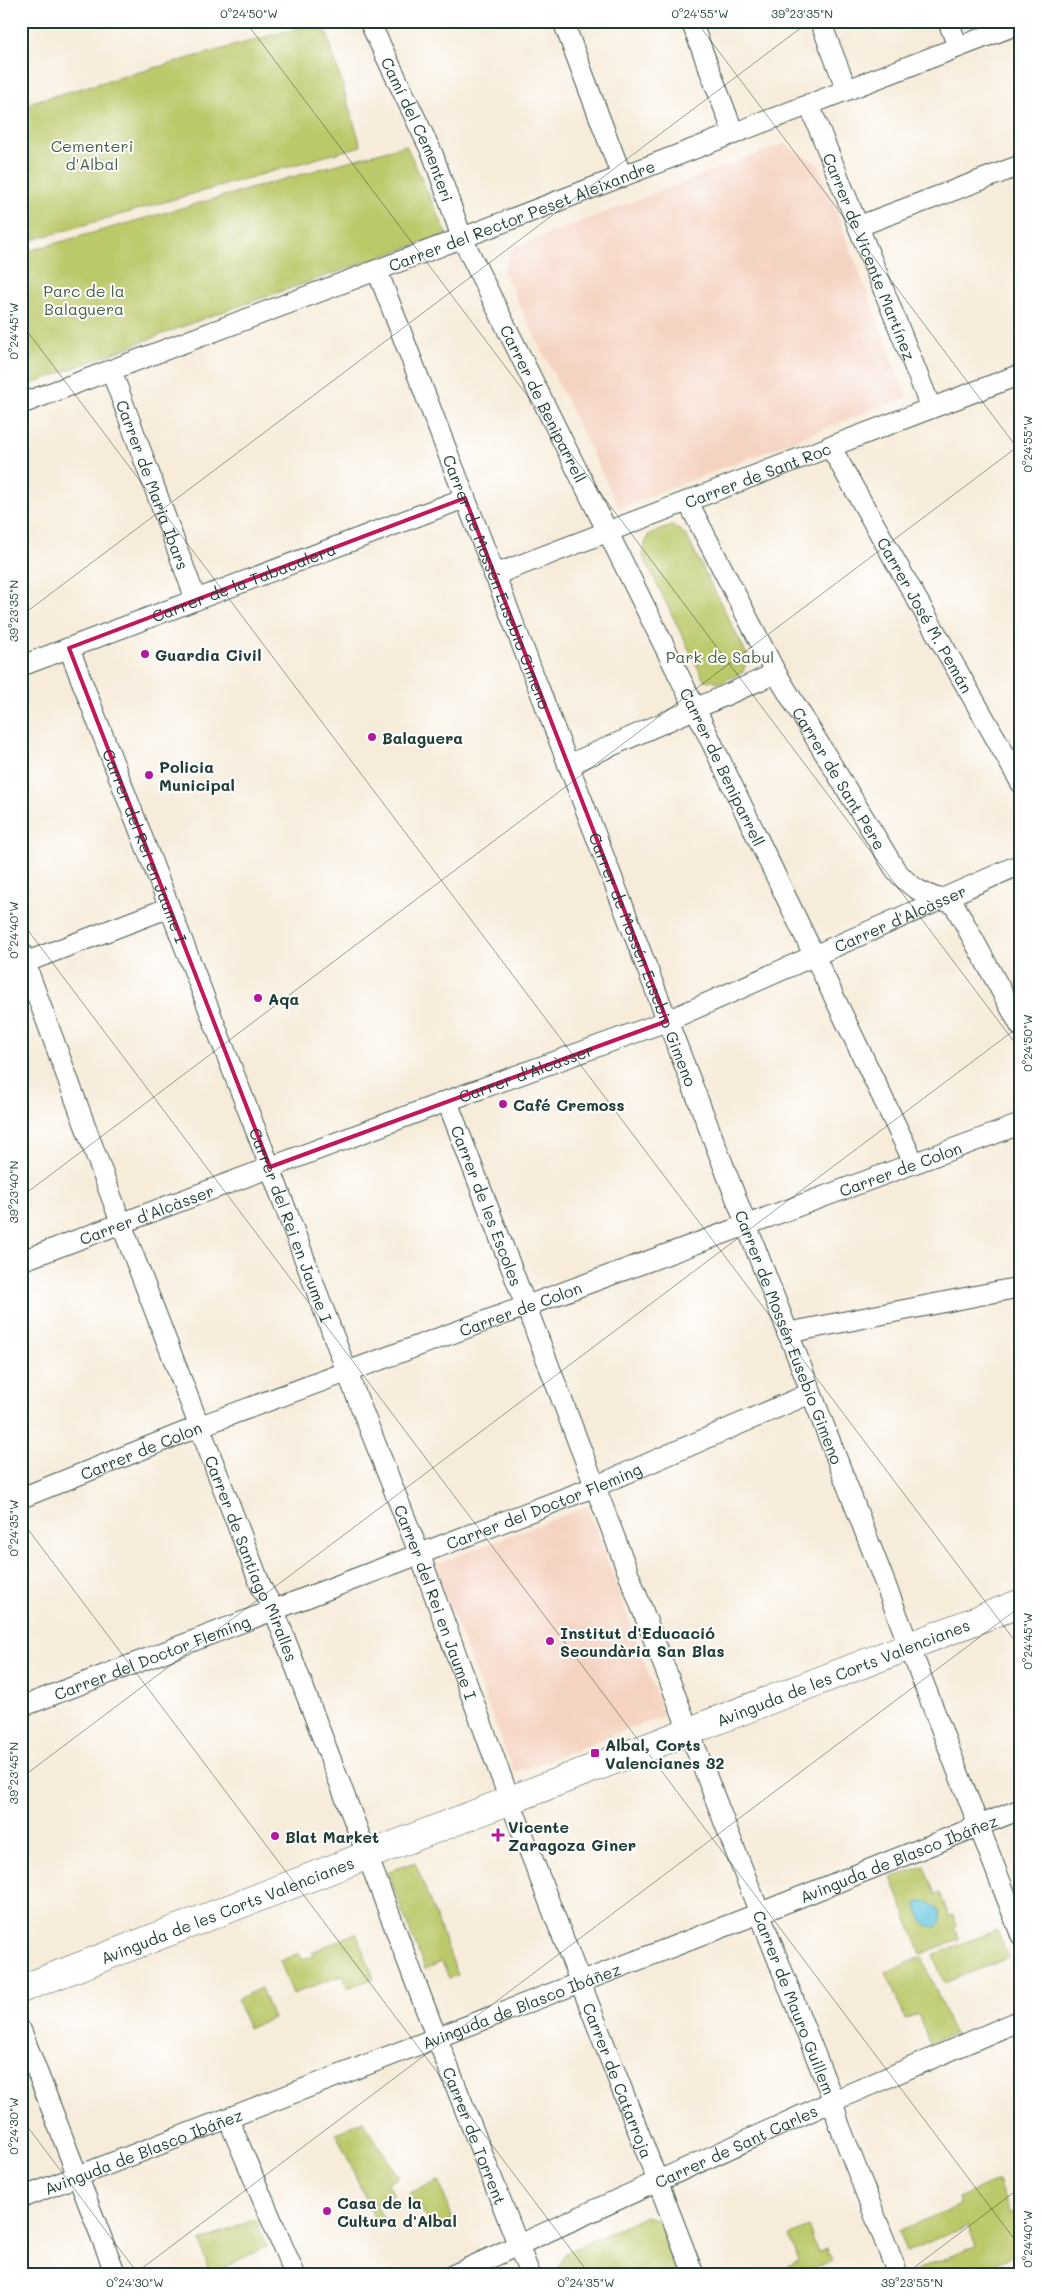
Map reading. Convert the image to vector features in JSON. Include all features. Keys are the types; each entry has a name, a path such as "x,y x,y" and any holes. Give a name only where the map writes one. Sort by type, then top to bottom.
{"street":[{"path":"563,21 622,176"},
{"path":"691,21 734,134"},
{"path":"820,21 847,90"},
{"path":"948,21 958,47"},
{"name":"Camí del Cementeri","path":"375,23 433,155 462,238"},
{"name":"Carrer del Rector Peset Aleixandre","path":"21,404 462,238 1021,23"},
{"name":"Carrer de Vicente Martínez","path":"809,104 931,408"},
{"path":"859,226 1021,165"},
{"name":"Carrer de Beniparrell","path":"462,238 606,532 695,708 914,1163"},
{"name":"Carrer de Mossén Eusebio Gimeno","path":"377,270 1021,1935"},
{"name":"Carrer de Maria Ibars","path":"111,370 196,600"},
{"name":"Carrer de Sant Roc","path":"494,575 1020,375"},
{"name":"Carrer José M. Pemán","path":"830,446 1021,784"},
{"name":"Carrer de la Tabacalera","path":"21,666 465,498"},
{"name":"Carrer de Sant Pere","path":"688,502 776,673 895,869 904,881 919,892 954,904 1021,1027"},
{"name":"Carrer del Rei en Jaume I","path":"69,648 168,908 270,1167 347,1372 419,1553 510,1801"},
{"path":"568,765 776,673"},
{"name":"Carrer d'Alcàsser","path":"21,1262 270,1167 667,1021 938,899 1021,864"},
{"path":"23,959 168,908"},
{"name":"Carrer de Santiago Miralles","path":"23,959 121,1223 262,1589 274,1610 367,1855"},
{"name":"Carrer de les Escoles","path":"447,1101 689,1732"},
{"name":"Carrer de Colon","path":"21,1498 200,1426 1021,1124"},
{"path":"787,1333 1021,1287"},
{"name":"Carrer del Doctor Fleming","path":"21,1707 594,1487 811,1393"},
{"name":"Avinguda de les Corts Valencianes","path":"21,1989 909,1648 1021,1603"},
{"name":"Carrer de Mauro Guillem","path":"689,1732 833,2100 839,2124 898,2275"},
{"name":"Carrer de Catarroja","path":"510,1801 694,2275"},
{"name":"Avinguda de Blasco Ibáñez","path":"21,2198 760,1913 1021,1809"},
{"name":"Carrer de Torrent","path":"367,1855 530,2275"},
{"name":"Carrer de Sant Carles","path":"453,2275 833,2100 1021,2020"},
{"path":"21,2030 116,2275"},
{"path":"232,2130 295,2275"}],"highlighted area":[{"path":"465,498 667,1021 270,1167 69,648"}],"shaded area":[{"path":"784,144 818,164 907,397 619,508 503,271 512,248"},
{"name":"Institut d'Educació Secundària San Blas","path":"587,1506 664,1716 514,1773 434,1565"}],"green space":[{"name":"Cementeri d'Albal","path":"323,21 361,146 21,243 21,105"},
{"name":"Parc de la Balaguera","path":"406,145 447,234 213,315 21,388 21,253"},
{"name":"Park de Sabul","path":"672,525 686,535 748,657 743,672 720,683 704,680 642,554 648,535"},
{"path":"415,1862 458,1975 449,1978 442,1962 425,1969 387,1872"},
{"path":"924,1866 935,1894 940,1893 949,1916 953,1915 957,1926 954,1928 959,1939 921,1954 891,1878"},
{"path":"997,1930 1008,1958 944,1983 933,1955"},
{"path":"356,1933 374,1978 348,1988 343,1975 293,1994 280,1961 299,1953 302,1959 314,1956 312,1952"},
{"path":"922,1957 954,2034 930,2044 918,2014 905,2019 886,1972"},
{"path":"261,1988 273,2018 248,2028 237,1999"},
{"path":"363,2121 399,2177 388,2183 394,2195 376,2204 384,2221 377,2224 336,2133"},
{"path":"439,2181 454,2223 435,2232 409,2193"},
{"path":"998,2181 1010,2214 1021,2211 1021,2253 966,2275 914,2275 913,2272 976,2246 968,2226 906,2252 898,2231 960,2205 958,2198"},
{"path":"646,2216 659,2220 680,2275 558,2275 557,2272 565,2253"},
{"path":"256,2219 267,2246 209,2275 201,2241"},
{"path":"808,2227 818,2252 827,2248 833,2260 813,2269 815,2275 768,2275 799,2261 789,2236"}],"water":[{"path":"926,1901 938,1910 941,1921 936,1927 927,1926 922,1921 916,1907 918,1902"}],"place":[{"name":"Guardia Civil","path":"145,654"},
{"name":"Balaguera","path":"372,737"},
{"name":"Policia Municipal","path":"149,775"},
{"name":"Aqa","path":"258,998"},
{"name":"Café Cremoss","path":"503,1104"},
{"name":"Institut d'Educació Secundària San Blas","path":"550,1641"},
{"name":"Albal, Corts Valencianes 32","path":"595,1753"},
{"name":"Vicente Zaragoza Giner","path":"498,1835"},
{"name":"Blat Market","path":"275,1836"},
{"name":"Casa de la Cultura d'Albal","path":"327,2211"}]}
